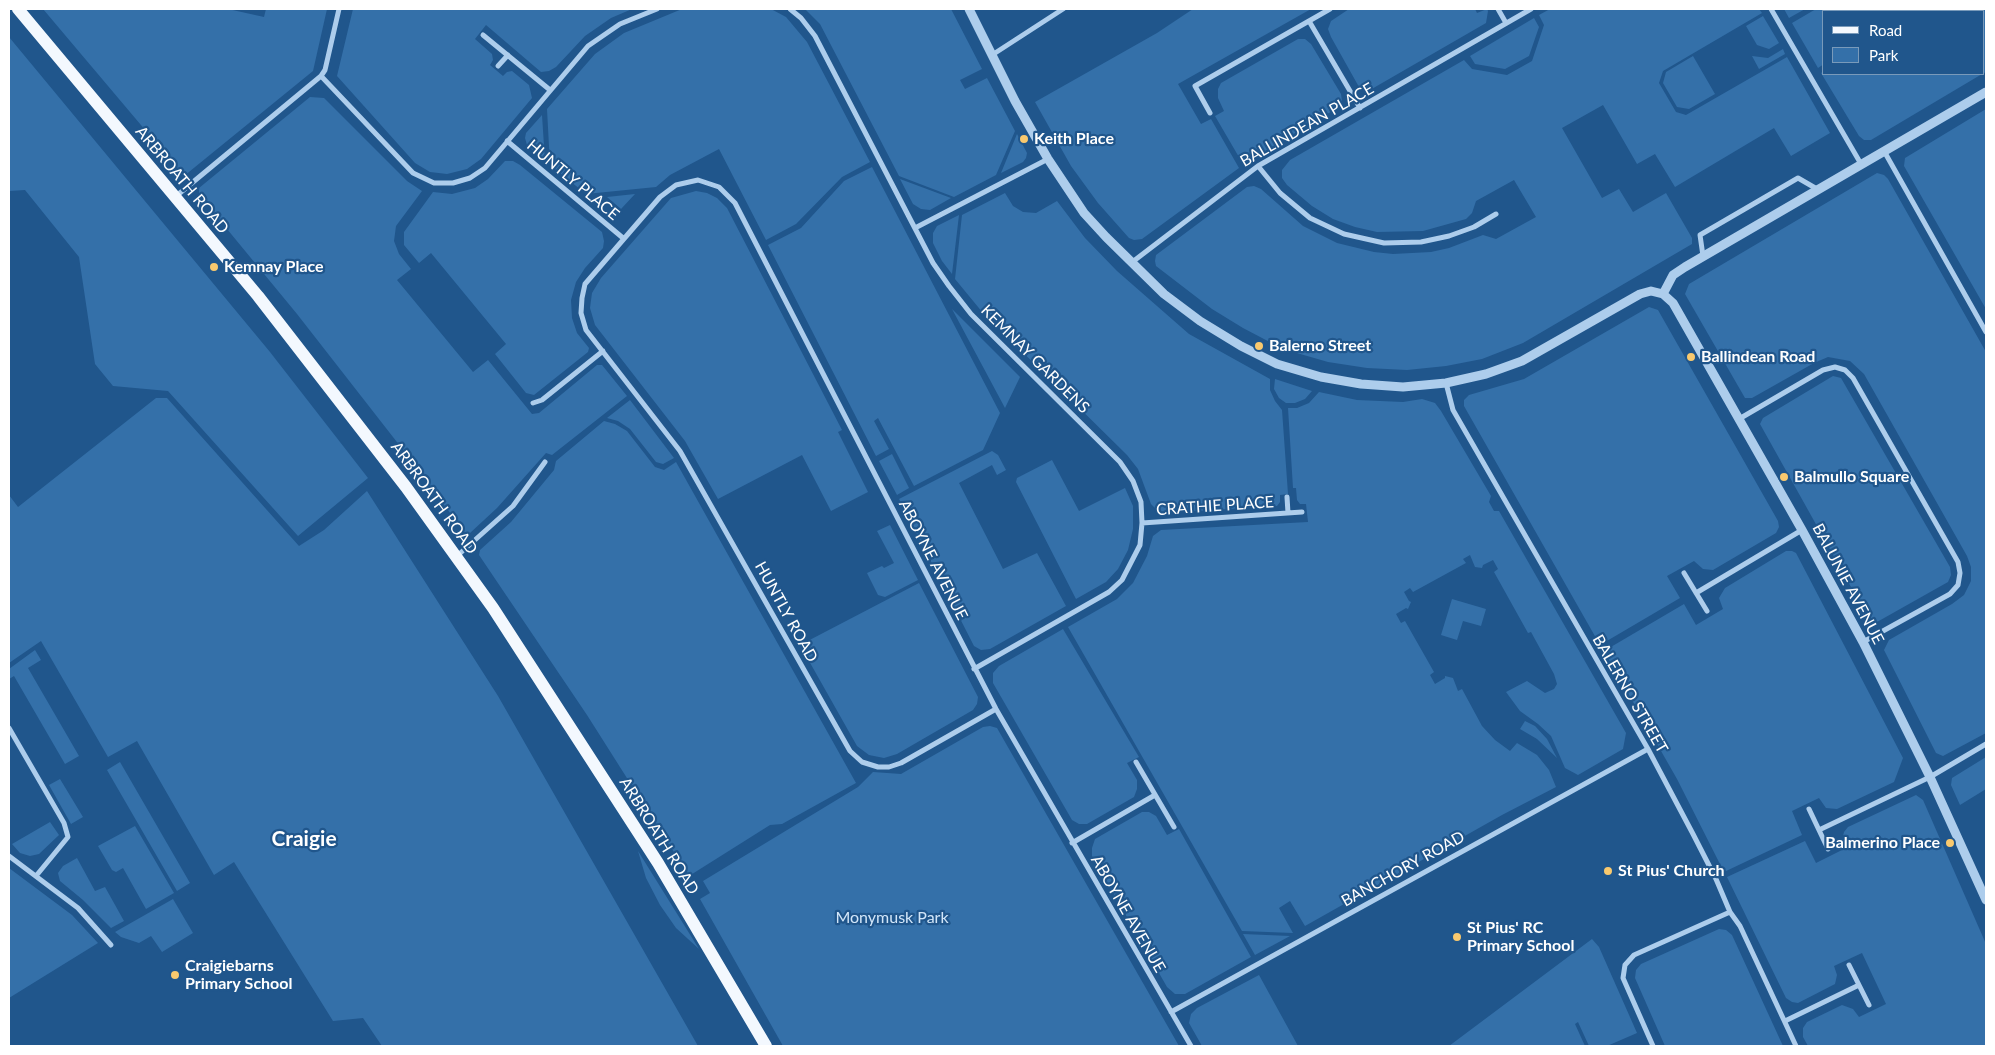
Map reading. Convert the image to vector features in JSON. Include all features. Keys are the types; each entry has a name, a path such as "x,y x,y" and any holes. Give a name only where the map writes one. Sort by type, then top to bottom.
{"main road":[{"name":"ARBROATH ROAD","path":"19,9 258,296 388,463 494,608 658,863 766,1046"}],"street":[{"path":"175,196 321,76 325,70 339,9"},
{"path":"321,76 413,173 434,182 452,183 470,178 484,168 588,46 620,24 657,9"},
{"name":"KEMNAY GARDENS","path":"790,9 801,18 815,36 933,264 971,314 1120,462 1133,481 1141,502 1140,545 1131,566 1122,580 1109,592 974,669"},
{"path":"969,9 1048,159 1084,213 1131,263 1164,294 1200,321 1241,346 1277,364 1320,377 1361,384 1403,387 1446,383 1486,374 1522,361 1640,294 1651,291 1663,294 1673,275 1703,256 1986,92"},
{"path":"992,54 1063,9"},
{"path":"1210,113 1195,86 1330,9"},
{"path":"1498,9 1506,23"},
{"name":"BALLINDEAN PLACE","path":"1131,263 1258,166 1531,9"},
{"path":"1771,9 1861,164"},
{"path":"1309,21 1360,108"},
{"path":"483,34 550,90"},
{"path":"498,66 508,55"},
{"name":"HUNTLY PLACE","path":"507,141 623,238"},
{"path":"1884,151 1986,332"},
{"path":"915,228 1048,159"},
{"path":"1258,166 1280,193 1310,218 1344,234 1384,243 1422,242 1449,236 1474,227 1496,214"},
{"path":"1703,256 1700,235 1798,178 1817,189"},
{"name":"ABOYNE AVENUE","path":"623,238 660,197 676,185 698,180 719,188 735,203 974,669 1190,1046"},
{"name":"HUNTLY ROAD","path":"623,238 585,284 581,313 586,330 680,451 850,751 862,762 878,767 889,767 901,763 996,709"},
{"name":"BALUNIE AVENUE","path":"1663,294 1673,304 1802,530 1862,642 1930,777 1986,900"},
{"path":"533,403 542,400 603,351"},
{"path":"1738,419 1823,370 1834,367 1845,370 1853,378 1958,562 1960,573 1958,585 1950,594 1862,642"},
{"name":"BALERNO STREET","path":"1446,383 1454,410 1648,749 1712,871 1730,912 1740,926 1796,1046"},
{"path":"456,556 513,506 546,462"},
{"name":"CRATHIE PLACE","path":"1287,497 1288,513"},
{"name":"CRATHIE PLACE","path":"1142,523 1302,512"},
{"path":"1696,592 1802,530"},
{"path":"1684,573 1707,611"},
{"path":"9,728 64,824 68,837 36,876"},
{"path":"1819,830 1930,777 1986,744"},
{"name":"BANCHORY ROAD","path":"1171,1012 1648,749"},
{"path":"1136,762 1174,828"},
{"path":"1072,843 1155,795"},
{"path":"1809,809 1828,849"},
{"path":"9,856 78,908 112,944"},
{"path":"1654,1046 1623,978 1625,965 1634,955 1730,912"},
{"path":"1849,964 1869,1005"},
{"path":"1785,1021 1859,985"}],"green space":[{"path":"43,9 228,9 264,17 266,9 327,9 313,71 184,176"},
{"path":"353,9 632,9 611,18 585,36 556,67 549,71 541,72 486,25 475,39 492,54 493,60 490,65 503,76 507,72 512,71 529,85 532,98 481,159 467,169 447,174 430,172 415,163 337,76"},
{"path":"682,9 771,9 786,17 807,42 870,162 842,177 796,224 766,240 719,149 670,175 656,187 586,194 550,165 547,109 595,54 624,33"},
{"path":"805,9 951,9 982,69 960,80 965,89 987,78 1015,131 996,175 954,197 899,176 820,24"},
{"path":"1193,9 1311,9 1178,84 1201,124 1211,119 1239,168 1142,239 1134,240 1129,238 1098,203 1071,166 1035,102 1157,33"},
{"path":"1349,9 1475,9 1477,13 1487,9 1488,11 1486,23 1370,90 1364,90 1359,87 1328,29 1331,21"},
{"path":"1550,9 1759,9 1762,13 1663,71 1659,83 1676,112 1686,115 1787,57 1830,133 1791,156 1774,128 1675,187 1655,154 1637,164 1603,105 1562,128 1602,198 1619,189 1633,212 1666,193 1692,238 1692,244 1523,343 1482,359 1446,366 1407,370 1367,368 1328,362 1283,349 1243,328 1212,309 1156,266 1156,255 1247,187 1254,186 1261,189 1303,226 1337,243 1374,252 1393,254 1431,252 1449,248 1483,235 1496,239 1536,217 1514,180 1476,201 1472,213 1466,219 1423,231 1377,232 1333,219 1312,206 1287,185 1282,178 1282,170 1290,160 1464,60 1472,69 1507,75 1532,61 1544,25 1539,15"},
{"path":"1784,9 1805,9 1789,18"},
{"path":"1816,9 1834,9 1822,10 1822,65 1818,68 1792,23"},
{"path":"1986,9 1986,72 1985,10 1838,10"},
{"path":"1763,16 1779,43 1769,49 1757,45 1746,26"},
{"path":"1534,18 1539,27 1529,56 1505,69 1475,64 1470,56"},
{"path":"9,37 270,352 368,478 298,536 168,391 113,386 95,364 79,257 25,190 9,191"},
{"path":"1298,39 1305,39 1311,44 1341,94 1342,101 1339,107 1243,164 1215,116 1224,111 1218,98 1218,89 1221,83"},
{"path":"1783,49 1785,54 1759,69 1752,56 1768,58"},
{"path":"1693,56 1715,94 1689,109 1677,107 1663,83 1666,72"},
{"path":"1822,75 1980,75 1871,140 1864,140 1859,136"},
{"path":"310,97 324,98 407,181 422,191 396,226 394,241 399,254 411,269 397,280 473,372 488,360 532,414 539,413 597,365 602,365 627,396 552,455 546,453 497,508 470,533 465,533 297,314 199,195 199,188"},
{"path":"1986,109 1986,309 1904,166 1905,158"},
{"path":"542,115 545,161 527,145 525,138 526,133"},
{"path":"1017,134 1027,153 1026,158 1023,162 1001,173"},
{"path":"505,161 513,161 520,165 602,232 604,241 603,248 585,268 576,282 571,300 572,318 577,333 589,348 588,352 534,395 526,393 495,354 506,344 431,253 419,263 404,245 404,232 433,192 452,194 475,188 488,179"},
{"path":"872,167 1000,413 983,450 914,486 878,418 874,421 889,449 876,456 768,245 801,228 844,181"},
{"path":"1877,173 1884,175 1888,179 1986,352 1986,733 1943,756 1936,753 1884,650 1889,640 1952,604 1964,595 1971,581 1971,567 1967,556 1864,374 1850,361 1828,357 1752,398 1745,398 1685,294 1689,284"},
{"path":"900,179 951,198 930,210 921,209 913,204"},
{"path":"696,191 707,193 717,198 727,208 842,430 838,432 868,492 831,511 802,455 718,499 685,441 595,325 590,308 592,293 601,278 671,198"},
{"path":"1005,193 1013,206 1023,212 1036,213 1057,201 1085,238 1117,271 1189,334 1270,379 1270,390 1282,410 1288,494 1280,495 1280,502 1277,506 1163,513 1157,510 1151,504 1138,469 1127,455 983,313 955,279 962,215"},
{"path":"635,194 621,209 607,197"},
{"path":"959,215 952,274 942,261 933,243 933,233 937,226"},
{"path":"1649,307 1658,310 1778,521 1779,527 1776,533 1713,570 1703,569 1694,561 1667,576 1680,598 1600,645 1464,406 1464,400 1469,395 1524,379"},
{"path":"952,309 1020,377 1005,408"},
{"path":"1833,376 1841,378 1950,567 1951,575 1948,582 1877,622 1870,621 1760,424 1763,418"},
{"path":"1275,379 1312,391 1305,399 1295,403 1286,403 1279,398 1274,389"},
{"path":"1319,392 1357,400 1403,402 1422,399 1435,403 1491,496 1489,502 1494,511 1499,511 1626,733 1623,749 1578,775 1565,768 1551,736 1520,711 1506,692 1527,681 1545,693 1554,689 1557,684 1554,674 1531,632 1528,633 1494,572 1498,569 1493,560 1483,565 1482,568 1475,567 1470,555 1463,559 1466,563 1413,592 1410,588 1404,592 1411,602 1408,609 1406,608 1396,614 1401,623 1405,621 1434,672 1430,675 1435,684 1445,678 1445,676 1453,678 1458,691 1462,689 1482,726 1495,740 1510,751 1517,743 1537,755 1549,770 1556,787 1502,815 1305,926 1290,901 1279,908 1293,933 1242,931 1068,627 1117,599 1133,583 1147,556 1153,536 1161,530 1308,522 1306,504 1300,504 1297,500 1296,488 1293,488 1288,408 1297,408 1309,403"},
{"path":"156,398 167,398 299,546 324,530 367,491 498,696 698,1046 382,1046 363,1018 333,1021 234,862 214,875 137,741 108,757 41,641 9,663 9,495 18,507"},
{"path":"630,400 674,458 663,464 656,462 630,429 618,421 607,418"},
{"path":"604,421 615,424 627,431 655,467 664,470 676,462 856,783 782,824 770,825 689,876 587,715 479,555 480,550 511,522 554,470 556,461"},
{"path":"992,451 998,455 1006,470 997,475 992,465 959,483 1003,569 1037,553 1066,606 990,649 981,650 974,646 899,499"},
{"path":"892,454 909,488 897,495 879,461"},
{"path":"1052,460 1079,511 1125,488 1133,506 1133,529 1128,550 1118,569 1106,582 1076,599 1016,482 1017,478"},
{"path":"890,525 918,580 885,597 878,595 867,573 894,563 877,531"},
{"path":"1786,551 1796,553 1903,758 1894,782 1837,809 1826,808 1819,798 1792,811 1802,835 1724,872 1677,779 1604,651 1684,604 1696,625 1723,609 1719,598 1725,588"},
{"path":"919,583 978,697 977,704 973,710 897,754 884,758 869,755 857,746 800,645"},
{"path":"1452,599 1486,609 1481,626 1463,621 1457,640 1441,635"},
{"path":"1063,629 1139,757 1127,763 1137,780 1137,789 1134,797 1087,824 1079,824 1072,820 993,683 993,673 999,666"},
{"path":"35,650 41,660 28,668 79,756 65,764 14,676 9,679 9,669"},
{"path":"1525,721 1535,726 1547,739 1557,758 1537,739 1520,729"},
{"name":"Monymusk Park","path":"983,727 997,728 1179,1046 783,1046 700,899 710,893 703,881 858,787 873,772 901,774"},
{"path":"1986,757 1986,789 1960,805 1951,785 1952,778"},
{"path":"120,762 190,883 177,891 107,770"},
{"path":"60,779 83,817 71,824 49,785"},
{"path":"1916,795 1923,800 1986,944 1986,1046 1808,1046 1803,1037 1803,1028 1807,1022 1842,1005 1853,1009 1859,1017 1886,1004 1862,953 1834,966 1837,975 1835,984 1798,1003 1792,1002 1786,998 1727,877 1805,841 1816,863 1844,849 1842,841 1844,832 1848,827"},
{"path":"1142,812 1149,812 1156,816 1167,835 1179,829 1251,957 1185,994 1175,994 1167,987 1092,856 1095,839"},
{"path":"50,822 59,835 39,854 30,856 20,853 12,844"},
{"path":"135,826 174,893 146,909 123,868 116,872 112,870 98,846"},
{"path":"638,851 699,949 676,928 660,905 646,878"},
{"path":"77,858 95,891 105,887 124,921 111,928 83,900 60,881 58,873 63,866"},
{"path":"9,868 72,915 98,943 9,998"},
{"path":"173,899 193,933 162,952 151,936 139,943 121,937 115,932"},
{"path":"1719,929 1726,930 1732,935 1783,1046 1665,1046 1635,978 1636,970 1641,964"},
{"path":"1243,934 1290,936 1255,955"},
{"path":"1592,939 1599,947 1637,1033 1607,1046 1589,1046 1578,1022 1575,1024 1585,1046 1449,1046"},
{"path":"1259,975 1298,1046 1202,1046 1189,1023 1191,1014 1197,1008"}],"place":[{"name":"Keith Place","path":"1024,139"},
{"name":"Kemnay Place","path":"214,267"},
{"name":"Balerno Street","path":"1259,346"},
{"name":"Ballindean Road","path":"1691,357"},
{"name":"Balmullo Square","path":"1784,477"},
{"name":"Balmerino Place","path":"1950,843"},
{"name":"St Pius' Church","path":"1608,871"},
{"name":"St Pius' RC Primary School","path":"1457,937"},
{"name":"Craigiebarns Primary School","path":"175,975"}],"district":[{"name":"Craigie","path":"304,839"}]}
